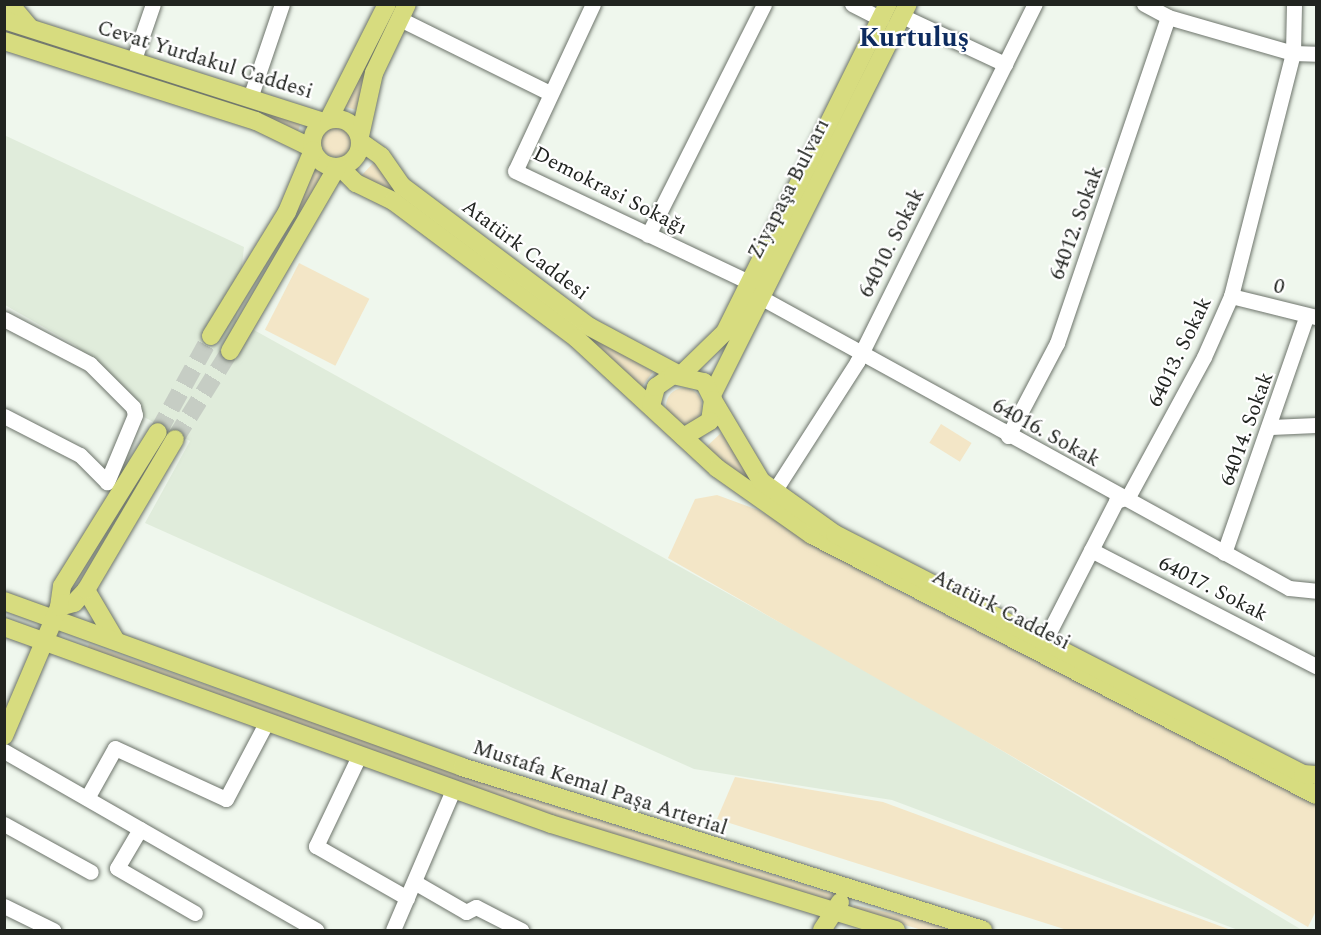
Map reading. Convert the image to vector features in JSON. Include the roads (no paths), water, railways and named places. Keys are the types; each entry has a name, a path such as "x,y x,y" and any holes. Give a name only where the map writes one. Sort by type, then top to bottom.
{"main road":[{"path":"10,4 30,28"},
{"path":"339,167 319,160 313,149 312,137 326,121 387,4"},
{"name":"Ziyapaşa Bulvarı","path":"713,397 754,290 895,11"},
{"path":"230,351 339,167 354,160 374,73 404,12"},
{"name":"Cevat Yurdakul Caddesi","path":"4,20 326,121"},
{"name":"Cevat Yurdakul Caddesi","path":"4,41 256,121 313,149"},
{"path":"326,121 344,120 360,139"},
{"name":"Atatürk Caddesi","path":"360,139 381,156 402,186 590,327 680,374"},
{"path":"211,336 287,212 313,149"},
{"name":"Atatürk Caddesi","path":"339,167 356,183 393,201 576,338 651,406"},
{"name":"Ziyapaşa Bulvarı","path":"680,374 725,332 754,290"},
{"path":"680,374 697,377 713,397 703,429 683,437 651,406 656,387 680,374"},
{"name":"Atatürk Caddesi","path":"713,397 740,451 773,493 845,540 1302,774 1317,775"},
{"path":"26,610 62,586 167,435 86,590 74,603 56,613"},
{"name":"Atatürk Caddesi","path":"683,437 751,493 878,574 1317,795"},
{"path":"4,736 45,643 56,613 62,586"},
{"path":"86,590 116,641"},
{"name":"Mustafa Kemal Paşa Arterial","path":"4,601 26,610 56,613 116,641 462,767 803,876 983,930"},
{"path":"4,627 453,790 896,930"},
{"path":"803,876 830,889 843,912"},
{"path":"811,905 826,930 843,912"},
{"path":"843,912 903,916 923,912"}],"street":[{"path":"134,62 153,4"},
{"path":"250,98 282,4"},
{"name":"Demokrasi Sokağı","path":"593,4 515,171 648,235 754,290"},
{"path":"648,235 764,4"},
{"path":"852,4 895,11 1005,64"},
{"name":"64010. Sokak","path":"773,493 860,354 1035,4"},
{"path":"1144,4 1168,17 1293,53 1317,54"},
{"name":"64013. Sokak","path":"1044,642 1091,550 1204,357 1231,296 1293,53 1294,4"},
{"path":"404,12 550,93"},
{"name":"64012. Sokak","path":"1008,436 1057,343 1168,17"},
{"name":"64016. Sokak","path":"754,290 860,354 1288,588 1317,591"},
{"name":"0","path":"1231,296 1311,317"},
{"name":"64014. Sokak","path":"1224,553 1311,317"},
{"path":"4,319 90,364 123,392 135,415 106,482 80,455 4,416"},
{"path":"1271,427 1317,425"},
{"name":"64017. Sokak","path":"1091,550 1317,666"},
{"path":"87,798 116,748 226,799 266,723"},
{"path":"4,751 316,930"},
{"path":"359,756 316,846 407,898"},
{"path":"393,930 416,883 453,790"},
{"path":"4,824 92,872"},
{"path":"140,829 117,868 195,913"},
{"path":"416,883 466,912 476,907 521,930"},
{"path":"4,906 53,930"},
{"path":"284,930 291,916"}],"tunnel":[{"path":"158,432 211,336"},
{"path":"175,439 230,351"}],"district":[{"name":"Kurtuluş","path":"914,39"}]}
